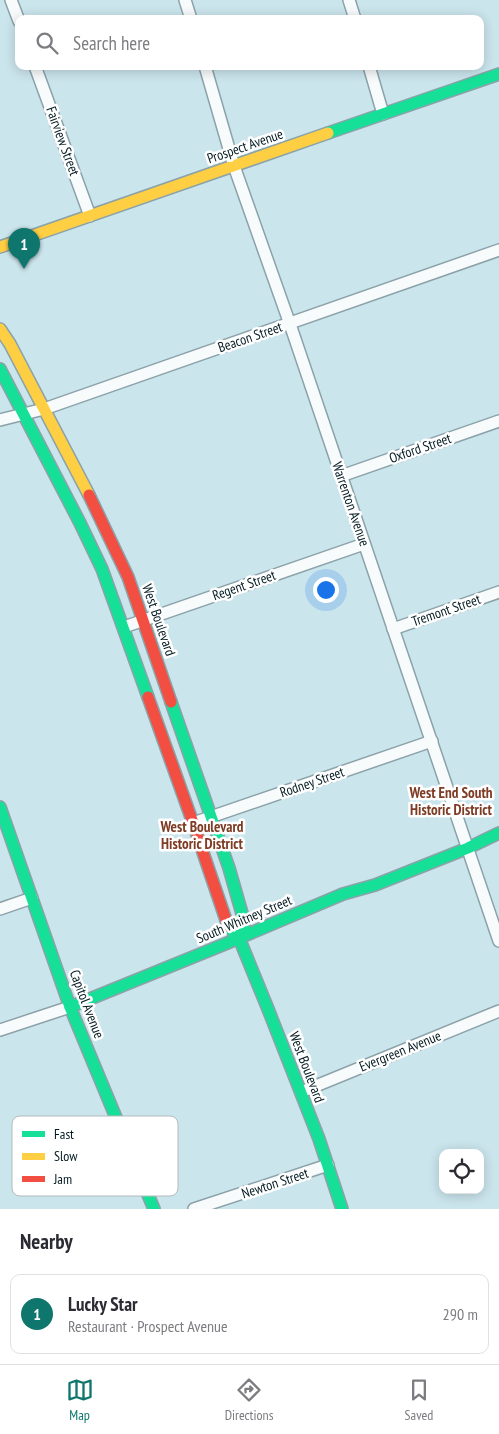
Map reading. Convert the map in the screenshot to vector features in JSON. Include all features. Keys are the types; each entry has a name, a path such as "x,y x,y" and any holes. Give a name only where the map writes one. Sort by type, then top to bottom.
{"main road":[{"name":"Prospect Avenue","path":"0,247 499,74"},
{"name":"West Boulevard","path":"0,329 10,344 99,514 128,577 229,868 243,918 244,927 239,938"},
{"name":"West Boulevard","path":"0,369 102,569 193,823 224,918 228,927 239,938 328,1165 342,1209"},
{"path":"80,523 99,514"},
{"name":"Capitol Avenue","path":"0,807 70,1007 115,1116"},
{"name":"South Whitney Street","path":"70,1007 343,894 375,885 468,848 499,833"},
{"name":"Capitol Avenue","path":"149,1196 154,1209"}],"street":[{"path":"11,0 17,15"},
{"path":"185,0 190,15"},
{"path":"350,0 354,15"},
{"name":"Fairview Street","path":"36,70 90,216"},
{"name":"Warrenton Avenue","path":"206,70 234,166 499,941"},
{"path":"370,70 383,114"},
{"name":"Beacon Street","path":"0,420 44,409 499,250"},
{"name":"Oxford Street","path":"341,476 499,421"},
{"name":"Regent Street","path":"124,627 364,544"},
{"name":"Tremont Street","path":"393,629 499,592"},
{"name":"Rodney Street","path":"193,823 432,741"},
{"path":"0,909 32,898"},
{"name":"South Whitney Street","path":"0,1030 70,1007"},
{"name":"Evergreen Avenue","path":"300,1092 499,1011"},
{"name":"Newton Street","path":"194,1209 328,1165"}],"traffic: fast":[{"path":"328,133 499,74"},
{"path":"0,369 102,569 148,697"},
{"path":"171,702 229,868 243,917 244,927 239,938"},
{"path":"0,807 70,1007 115,1116"},
{"path":"70,1007 343,894 375,885 468,848 499,833"},
{"path":"228,926 239,938 268,1009 319,1139 342,1209"},
{"path":"149,1196 154,1209"}],"traffic: slow":[{"path":"0,247 328,133"},
{"path":"0,329 10,344 89,495"}],"traffic: jam":[{"path":"89,495 128,577 171,702"},
{"path":"148,697 228,926"}],"place":[{"name":"Lucky Star","path":"24,269"}],"district":[{"name":"West End South Historic District","path":"451,800"},
{"name":"West Boulevard Historic District","path":"202,834"}]}
